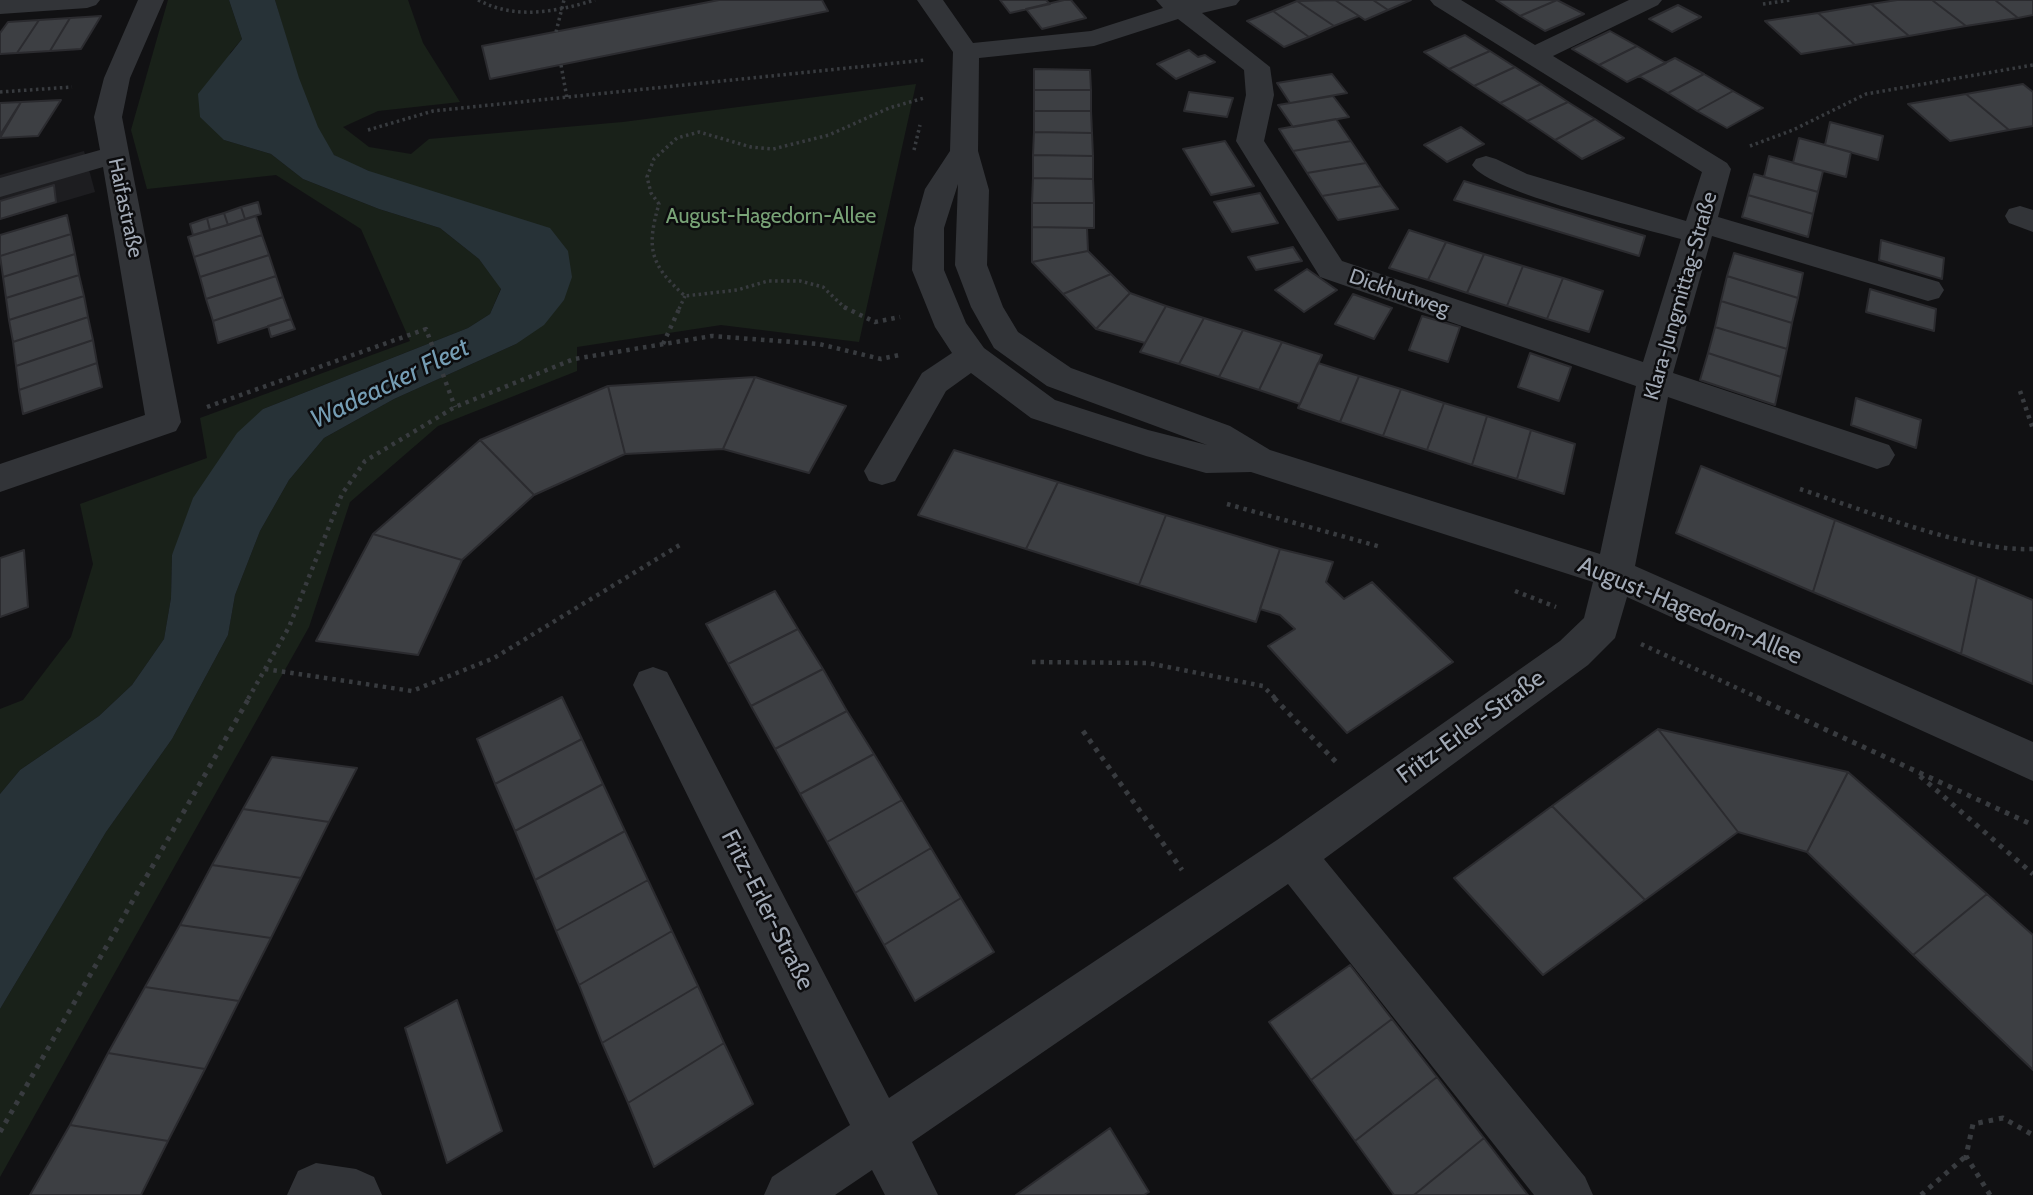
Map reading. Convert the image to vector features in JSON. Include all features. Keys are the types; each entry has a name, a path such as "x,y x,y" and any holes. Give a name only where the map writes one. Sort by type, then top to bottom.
{"street":[{"path":"0,6 87,0"},
{"name":"Haifastraße","path":"151,0 116,84 108,117 163,422"},
{"path":"930,0 966,52 1094,38 1175,5 1227,0"},
{"name":"Klara-Jungmittag-Straße","path":"1443,0 1717,169 1654,380 1615,574"},
{"path":"1534,56 1649,0"},
{"name":"Dickhutweg","path":"1175,5 1258,67 1259,95 1250,141 1331,269 1654,380"},
{"name":"August-Hagedorn-Allee","path":"966,52 964,151 974,190 971,265 987,307 1006,340 1059,377 1218,435 1258,460 1615,574 2033,762"},
{"name":"August-Hagedorn-Allee","path":"964,151 940,189 929,228 928,270 951,327 972,356 1043,409 1146,443 1206,458 1258,460"},
{"path":"0,188 113,155"},
{"path":"1486,166 1517,181 1928,290"},
{"path":"882,471 934,382 972,356"},
{"path":"1654,380 1877,455"},
{"path":"0,478 163,422"},
{"name":"Fritz-Erler-Straße","path":"790,1195 1293,855 1574,653 1601,626 1615,574"},
{"name":"Fritz-Erler-Straße","path":"653,685 912,1195"},
{"path":"1293,855 1567,1195"},
{"path":"313,1195 316,1189 356,1195"}],"path":[{"path":"478,0 487,6 505,11 560,11 595,0"},
{"path":"556,32 564,0"},
{"path":"1763,4 1791,0"},
{"path":"368,130 433,111 914,62 966,52"},
{"path":"561,65 567,98"},
{"path":"1699,158 1749,146 1793,130 1866,94 2033,65"},
{"path":"0,92 116,84"},
{"path":"904,316 875,322 848,310 823,287 800,281 768,281 737,290 685,296 663,277 652,258 651,228 659,204 651,193 647,177 654,159 677,138 699,132 751,147 773,149 829,135 889,108 925,98"},
{"path":"663,344 685,296"},
{"path":"163,422 426,329 455,407"},
{"path":"0,1132 289,627 342,494 365,461 455,407 574,359 712,336 819,344 881,359 903,354"},
{"path":"2020,391 2033,429"},
{"path":"1800,489 1981,545 2024,552 2033,549"},
{"path":"265,669 412,691 494,658 684,543"},
{"path":"1032,662 1148,663 1263,686 1372,799"},
{"path":"1083,731 1211,911"},
{"path":"1914,770 2033,874"},
{"path":"1921,1195 1966,1156 1973,1125 2003,1118 2033,1135"},
{"path":"1966,1156 1990,1195"}],"shaded area":[{"path":"84,151 95,192 0,220 0,175"}],"green space":[{"path":"168,0 229,0 242,39 230,53 224,140 271,154 303,179 379,209 440,228 479,259 501,288 490,314 468,328 263,409 172,555 171,598 164,639 132,685 99,716 20,770 0,794 0,709 23,700 71,637 93,564 80,504 207,458 200,418 410,341 361,229 276,175 147,189 131,130"},
{"path":"275,0 408,0 423,43 460,102 378,111 343,127 369,147 411,154 429,139 623,122 916,84 859,342 721,325 577,347 577,371 438,426 350,502 309,627 0,1177 0,1009 106,832 172,739 228,635 235,595 260,531 289,480 324,438 394,399 516,344 564,300 369,171 334,155 316,126 308,105"}],"water":[{"name":"Wadeacker Fleet","path":"229,0 275,0 299,78 318,127 334,155 369,171 550,228 568,251 572,277 564,300 544,325 516,344 394,399 324,438 289,480 260,531 235,595 228,635 172,739 106,832 0,1009 0,794 20,770 99,716 132,685 164,639 171,598 172,555 193,498 237,433 263,409 468,328 490,314 501,289 479,259 440,228 379,209 303,179 271,154 224,140 200,117 198,94 242,39"}],"building":[{"path":"719,0 822,0 828,11 490,79 482,46"},
{"path":"1000,0 1046,0 1050,4 1010,13"},
{"path":"1071,0 1086,18 1042,29 1026,9"},
{"path":"1335,0 1359,16 1334,26 1297,1"},
{"path":"1335,0 1373,0 1388,10 1365,20"},
{"path":"1373,0 1411,0 1388,10"},
{"path":"1496,0 1557,0 1520,16"},
{"path":"1557,0 1584,14 1545,31 1520,16"},
{"path":"1897,0 1932,0 1966,26 1909,36 1871,4"},
{"path":"1932,0 1995,0 2018,18 1966,26"},
{"path":"1995,0 2033,0 2033,15 2018,18"},
{"path":"1297,1 1334,26 1309,37 1273,11"},
{"path":"1871,4 1909,36 1855,45 1818,13"},
{"path":"1678,5 1701,17 1672,32 1649,19"},
{"path":"1273,11 1309,37 1284,47 1247,21"},
{"path":"1818,13 1855,45 1801,54 1765,21"},
{"path":"101,16 81,49 50,51 70,18"},
{"path":"70,18 50,51 17,53 39,20"},
{"path":"39,20 17,53 0,54 0,33 8,22"},
{"path":"1610,31 1637,46 1599,65 1572,49"},
{"path":"1465,35 1490,51 1449,69 1424,52"},
{"path":"1637,46 1666,63 1627,82 1599,65"},
{"path":"1189,50 1198,57 1205,55 1215,62 1176,79 1157,64"},
{"path":"1490,51 1515,67 1474,86 1449,69"},
{"path":"1675,58 1704,74 1668,93 1639,76"},
{"path":"1515,67 1541,84 1500,103 1474,86"},
{"path":"1034,69 1090,70 1091,90 1034,90"},
{"path":"1332,74 1347,93 1290,103 1277,83"},
{"path":"1704,74 1733,91 1697,111 1668,93"},
{"path":"1541,84 1568,102 1527,121 1500,103"},
{"path":"2023,84 2033,92 2033,126 2009,130 1966,94"},
{"path":"1034,90 1091,90 1091,111 1034,111"},
{"path":"1733,91 1763,108 1727,128 1697,111"},
{"path":"1189,92 1233,98 1227,117 1184,111"},
{"path":"1966,94 2009,130 1950,141 1908,104"},
{"path":"1333,96 1349,117 1293,127 1278,105"},
{"path":"61,100 38,136 0,138 21,102"},
{"path":"21,102 0,135 0,103"},
{"path":"1568,102 1595,119 1555,140 1527,121"},
{"path":"1034,111 1091,111 1092,133 1034,132"},
{"path":"1336,119 1351,141 1293,151 1279,129"},
{"path":"1595,119 1624,138 1582,159 1555,140"},
{"path":"1830,122 1883,136 1878,160 1825,145"},
{"path":"1461,127 1484,144 1447,162 1424,145"},
{"path":"1034,132 1092,133 1093,156 1033,155"},
{"path":"1799,138 1851,152 1846,177 1793,163"},
{"path":"1225,141 1254,186 1211,195 1183,149"},
{"path":"1351,141 1366,163 1307,173 1293,151"},
{"path":"1033,155 1093,156 1093,179 1033,178"},
{"path":"1769,156 1823,171 1818,192 1764,177"},
{"path":"1366,163 1381,186 1322,196 1307,173"},
{"path":"1754,174 1818,192 1813,214 1748,195"},
{"path":"1033,178 1093,179 1094,203 1032,203"},
{"path":"1464,181 1645,236 1639,256 1454,200"},
{"path":"54,185 56,202 0,219 0,201"},
{"path":"1381,186 1398,209 1338,220 1322,196"},
{"path":"1260,193 1278,223 1232,232 1214,202"},
{"path":"1748,195 1813,214 1808,237 1742,217"},
{"path":"258,202 261,214 245,219 241,207"},
{"path":"1032,203 1094,203 1094,228 1032,227"},
{"path":"241,207 245,219 228,225 224,213"},
{"path":"224,213 228,225 210,230 207,218"},
{"path":"67,215 71,234 0,256 0,235"},
{"path":"256,216 262,235 194,257 188,237"},
{"path":"207,218 210,230 193,235 190,224"},
{"path":"1032,227 1087,228 1088,251 1032,262"},
{"path":"1409,230 1446,242 1428,280 1389,268"},
{"path":"71,234 75,254 3,277 0,256"},
{"path":"262,235 269,255 200,277 194,257"},
{"path":"1881,240 1944,258 1942,279 1879,260"},
{"path":"1446,242 1484,254 1467,293 1428,280"},
{"path":"1293,247 1302,261 1256,270 1248,257"},
{"path":"1088,251 1111,274 1063,294 1032,262"},
{"path":"1734,253 1803,273 1798,298 1727,276"},
{"path":"75,254 79,275 6,298 3,277"},
{"path":"1484,254 1523,266 1507,306 1467,293"},
{"path":"269,255 276,276 206,299 200,277"},
{"path":"1523,266 1563,278 1547,319 1507,306"},
{"path":"1307,269 1337,290 1304,312 1275,290"},
{"path":"1111,274 1130,293 1096,329 1063,294"},
{"path":"79,275 84,296 9,320 6,298"},
{"path":"276,276 283,297 213,321 206,299"},
{"path":"1727,276 1798,298 1792,323 1721,301"},
{"path":"1563,278 1603,291 1589,332 1547,319"},
{"path":"1870,289 1936,309 1934,331 1866,312"},
{"path":"1130,293 1166,306 1145,343 1096,329"},
{"path":"1353,294 1392,308 1374,339 1335,324"},
{"path":"84,296 88,317 13,342 9,320"},
{"path":"283,297 291,319 218,343 213,321"},
{"path":"1721,301 1792,323 1787,349 1715,327"},
{"path":"1166,306 1204,318 1179,364 1140,352"},
{"path":"1422,316 1460,327 1448,362 1409,350"},
{"path":"88,317 93,340 16,366 13,342"},
{"path":"1204,318 1243,330 1219,377 1179,364"},
{"path":"291,319 295,329 271,337 268,326"},
{"path":"1715,327 1787,349 1781,377 1708,353"},
{"path":"1243,330 1282,342 1259,390 1219,377"},
{"path":"93,340 97,363 19,390 16,366"},
{"path":"1282,342 1322,355 1300,404 1259,390"},
{"path":"1530,353 1571,367 1559,401 1518,387"},
{"path":"1708,353 1781,377 1775,405 1700,380"},
{"path":"97,363 102,387 23,414 19,390"},
{"path":"1318,363 1359,376 1340,422 1298,408"},
{"path":"1359,376 1401,389 1383,436 1340,422"},
{"path":"755,377 723,449 625,454 608,386"},
{"path":"755,377 846,406 809,473 723,449"},
{"path":"608,386 625,454 534,495 480,440"},
{"path":"1401,389 1444,403 1427,450 1383,436"},
{"path":"1856,398 1921,420 1916,448 1851,425"},
{"path":"1444,403 1487,416 1472,465 1427,450"},
{"path":"1487,416 1531,430 1517,479 1472,465"},
{"path":"1531,430 1575,444 1564,494 1517,479"},
{"path":"480,440 534,495 462,560 373,534"},
{"path":"954,450 1058,482 1026,549 918,515"},
{"path":"1701,466 1835,520 1813,592 1676,533"},
{"path":"1058,482 1166,515 1139,585 1026,549"},
{"path":"1166,515 1280,549 1256,622 1139,585"},
{"path":"1835,520 1977,577 1961,654 1813,592"},
{"path":"373,534 462,560 418,655 316,641"},
{"path":"1280,549 1333,562 1326,582 1344,599 1372,582 1453,662 1347,733 1268,646 1295,629 1280,615 1260,609"},
{"path":"24,550 28,607 0,617 0,558"},
{"path":"1977,577 2033,600 2033,684 1961,654"},
{"path":"775,591 798,629 728,664 706,624"},
{"path":"798,629 823,669 751,706 728,664"},
{"path":"823,669 847,711 775,749 751,706"},
{"path":"562,697 582,739 495,784 477,739"},
{"path":"847,711 874,754 800,794 775,749"},
{"path":"1658,729 1738,832 1645,900 1552,806"},
{"path":"1658,729 1848,772 1807,852 1738,832"},
{"path":"582,739 603,784 515,831 495,784"},
{"path":"874,754 902,800 827,842 800,794"},
{"path":"272,757 357,768 329,822 243,809"},
{"path":"1848,772 1987,894 1913,955 1807,852"},
{"path":"603,784 625,831 535,880 515,831"},
{"path":"902,800 931,848 855,893 827,842"},
{"path":"1552,806 1645,900 1543,975 1454,878"},
{"path":"243,809 329,822 301,878 212,865"},
{"path":"625,831 648,880 556,931 535,880"},
{"path":"931,848 961,898 884,945 855,893"},
{"path":"212,865 301,878 271,938 180,925"},
{"path":"648,880 672,931 579,985 556,931"},
{"path":"1987,894 2033,935 2033,1070 1913,955"},
{"path":"961,898 994,952 915,1001 884,945"},
{"path":"180,925 271,938 239,1001 145,987"},
{"path":"672,931 698,986 602,1043 579,985"},
{"path":"1350,965 1392,1019 1311,1080 1269,1022"},
{"path":"698,986 724,1043 628,1103 602,1043"},
{"path":"145,987 239,1001 205,1069 108,1053"},
{"path":"457,1000 502,1131 447,1163 405,1028"},
{"path":"1392,1019 1437,1077 1355,1141 1311,1080"},
{"path":"724,1043 753,1104 654,1167 628,1103"},
{"path":"108,1053 205,1069 168,1141 70,1125"},
{"path":"1437,1077 1484,1138 1414,1195 1394,1195 1355,1141"},
{"path":"70,1125 168,1141 141,1195 30,1195"},
{"path":"1110,1128 1149,1192 1144,1195 1016,1195"},
{"path":"1484,1138 1528,1195 1414,1195"}]}
